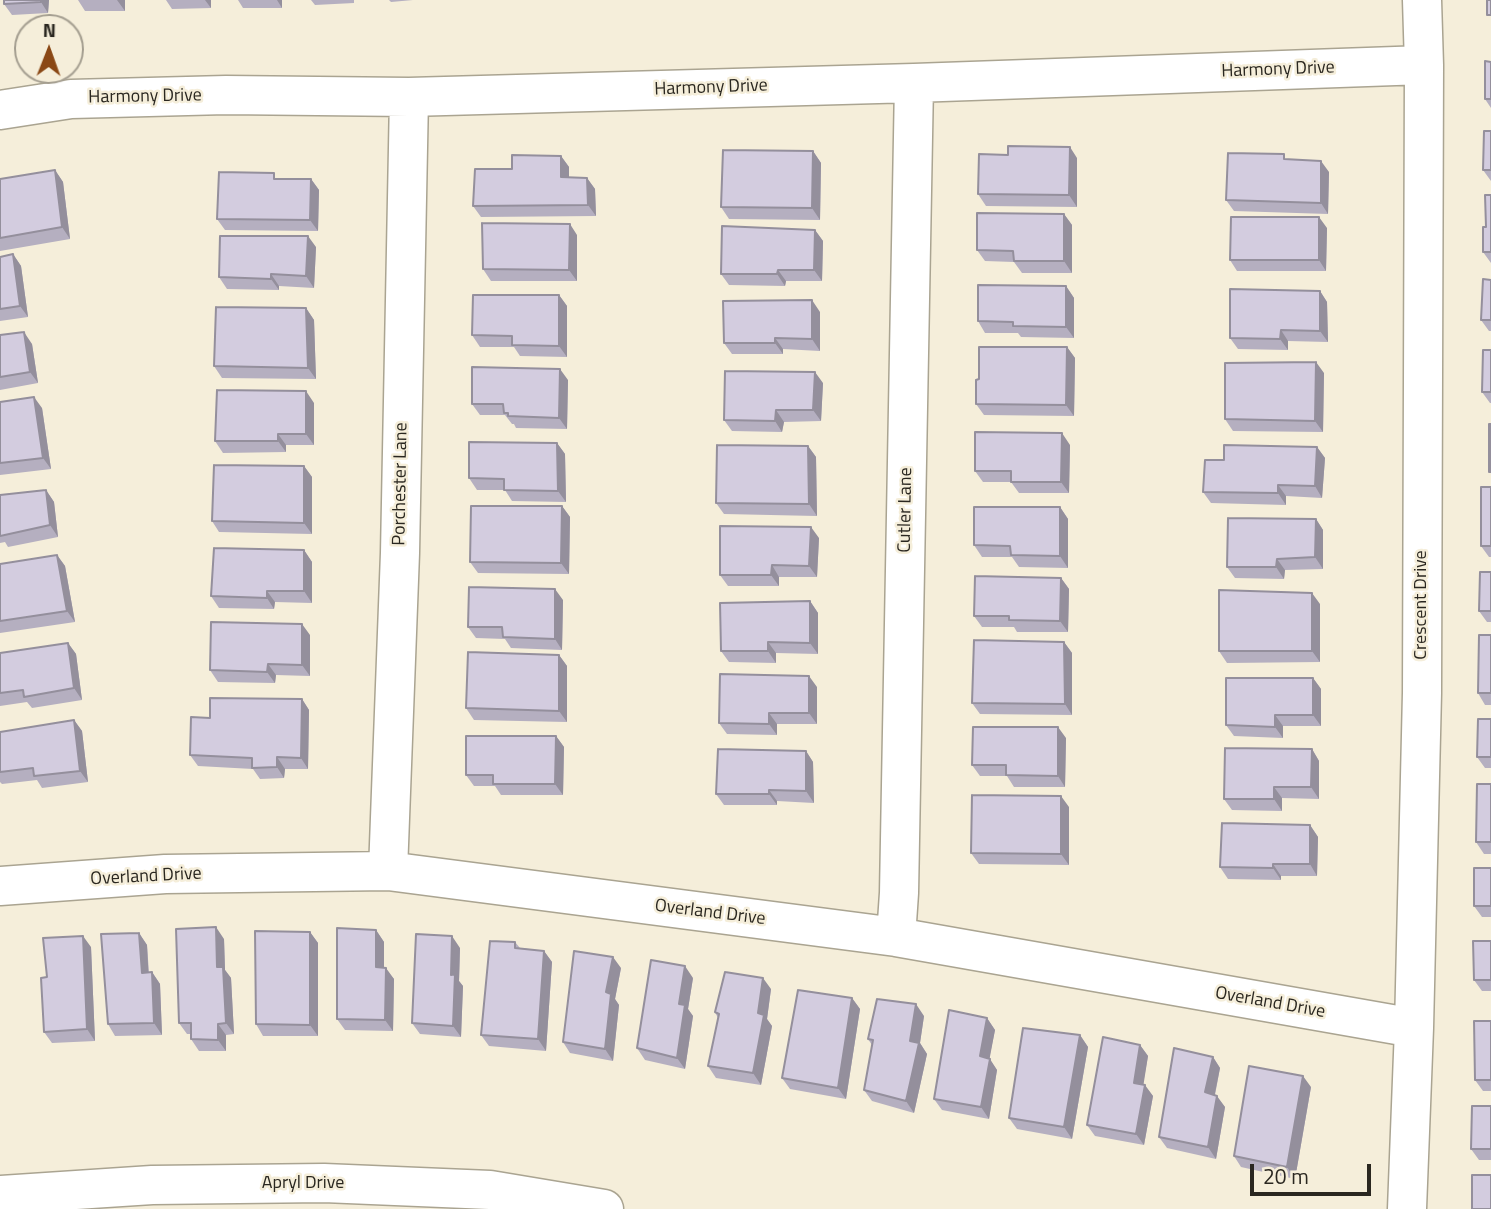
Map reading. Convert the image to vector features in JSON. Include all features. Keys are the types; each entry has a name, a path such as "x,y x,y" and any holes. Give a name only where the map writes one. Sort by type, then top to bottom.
{"street":[{"name":"Crescent Drive","path":"1407,1209 1422,693 1422,0"},
{"name":"Harmony Drive","path":"0,110 71,99 226,95 409,97 1424,65"},
{"name":"Cutler Lane","path":"896,937 914,83"},
{"name":"Porchester Lane","path":"388,871 400,553 409,97"},
{"name":"Overland Drive","path":"0,887 165,874 388,871 896,937 1414,1028"},
{"name":"Apryl Drive","path":"0,1195 152,1185 324,1182 490,1190 604,1209"}],"building":[{"path":"4,0 41,0 41,2 4,4"},
{"path":"1487,0 1491,0 1491,15 1487,15"},
{"path":"1485,61 1491,62 1491,99 1485,99"},
{"path":"1484,131 1491,131 1491,170 1483,170"},
{"path":"1008,146 1070,147 1069,195 978,194 979,154 1008,155"},
{"path":"723,150 813,151 812,208 721,207"},
{"path":"1228,153 1284,154 1284,159 1321,161 1321,203 1226,200"},
{"path":"512,155 561,156 561,177 587,178 588,205 473,206 475,169 512,169"},
{"path":"55,170 62,227 0,238 0,179"},
{"path":"219,172 274,173 274,179 311,179 310,220 217,219"},
{"path":"1485,195 1491,195 1491,252 1483,252 1483,227 1486,227"},
{"path":"977,213 1064,214 1064,261 1014,261 1013,251 977,250"},
{"path":"1231,217 1319,217 1319,260 1230,260"},
{"path":"482,223 570,224 569,270 483,269"},
{"path":"722,226 815,230 814,270 778,270 777,274 721,274"},
{"path":"220,236 308,236 306,276 271,274 271,279 219,277"},
{"path":"13,254 20,306 0,309 0,257"},
{"path":"1483,279 1491,280 1491,320 1481,320"},
{"path":"978,285 1066,286 1066,327 1013,326 1013,322 978,321"},
{"path":"1230,289 1320,291 1320,331 1281,330 1280,339 1230,338"},
{"path":"473,295 559,295 559,346 512,345 512,336 472,335"},
{"path":"812,300 812,339 775,338 775,343 724,343 723,301"},
{"path":"216,307 306,308 308,368 214,366"},
{"path":"24,332 30,372 0,377 0,335"},
{"path":"979,347 1067,347 1066,405 976,404"},
{"path":"1483,350 1491,350 1491,392 1482,392"},
{"path":"1316,362 1315,421 1225,419 1225,363"},
{"path":"472,367 560,369 559,418 508,416 508,413 504,413 503,404 472,404"},
{"path":"725,371 815,372 813,410 776,410 775,421 724,420"},
{"path":"217,390 306,391 306,434 278,434 278,441 215,441"},
{"path":"34,397 43,458 0,463 0,402"},
{"path":"1491,424 1491,472 1489,472"},
{"path":"975,432 1062,433 1061,482 1011,482 1011,471 975,471"},
{"path":"469,442 557,443 558,491 504,490 504,479 469,478"},
{"path":"717,445 808,446 809,504 716,503"},
{"path":"1224,445 1317,447 1315,486 1278,485 1278,493 1203,492 1205,460 1224,460"},
{"path":"214,465 304,466 304,523 212,521"},
{"path":"1481,487 1491,487 1491,546 1481,546"},
{"path":"46,490 50,525 0,536 0,495"},
{"path":"471,506 562,506 561,563 470,562"},
{"path":"974,507 1060,507 1060,556 1011,555 1010,546 974,545"},
{"path":"1228,518 1316,519 1315,557 1277,559 1276,567 1227,567"},
{"path":"720,526 811,527 809,566 772,565 771,575 720,575"},
{"path":"214,548 304,550 304,591 267,591 267,598 211,596"},
{"path":"57,555 67,611 0,621 0,564"},
{"path":"1480,572 1491,572 1491,611 1479,611"},
{"path":"975,576 1061,578 1060,621 974,616"},
{"path":"469,587 555,589 555,639 503,637 502,627 468,627"},
{"path":"1219,590 1312,593 1312,651 1219,651"},
{"path":"810,601 810,643 768,642 768,651 721,651 720,603"},
{"path":"211,622 302,624 302,665 268,664 267,672 210,670"},
{"path":"1479,635 1491,635 1491,693 1478,693"},
{"path":"974,640 1064,642 1065,704 972,703"},
{"path":"68,643 74,688 24,697 23,690 0,693 0,653"},
{"path":"468,652 559,655 559,711 466,708"},
{"path":"720,674 809,676 809,713 769,713 769,724 719,723"},
{"path":"1226,678 1313,678 1313,715 1275,715 1275,727 1226,725"},
{"path":"210,698 302,699 301,758 277,757 277,767 252,768 252,758 190,755 191,717 210,718"},
{"path":"1478,719 1491,719 1491,757 1477,757"},
{"path":"74,720 80,771 34,776 33,768 0,772 0,732"},
{"path":"973,727 1058,727 1058,776 1006,775 1006,765 972,765"},
{"path":"466,736 556,736 555,784 493,784 493,775 466,775"},
{"path":"1225,748 1312,749 1311,787 1274,787 1274,799 1224,799"},
{"path":"718,749 806,751 806,791 769,790 769,794 716,794"},
{"path":"1477,784 1491,784 1491,842 1476,842"},
{"path":"972,795 1061,796 1061,854 971,853"},
{"path":"1222,823 1310,825 1310,864 1273,864 1273,868 1220,867"},
{"path":"1474,868 1491,868 1491,906 1474,906"},
{"path":"216,927 217,967 223,967 226,1023 218,1024 218,1040 191,1039 191,1023 179,1023 176,929"},
{"path":"337,928 376,930 376,967 386,968 385,1020 337,1019"},
{"path":"255,931 310,932 310,1025 256,1024"},
{"path":"139,933 142,973 152,972 154,1023 108,1024 101,934"},
{"path":"416,934 452,936 451,975 455,974 453,1026 412,1023"},
{"path":"83,936 87,1029 44,1032 41,978 47,977 43,938"},
{"path":"490,941 515,942 515,948 544,951 538,1039 481,1035"},
{"path":"1473,941 1491,941 1491,980 1474,980"},
{"path":"574,951 613,957 606,992 611,994 605,1049 563,1042"},
{"path":"651,960 685,966 679,1004 685,1005 677,1058 637,1048"},
{"path":"725,972 763,978 758,1013 764,1015 753,1073 708,1066 719,1014 715,1012"},
{"path":"798,990 852,998 838,1088 782,1078"},
{"path":"877,999 916,1004 910,1041 919,1043 906,1101 864,1090 873,1040 868,1039"},
{"path":"949,1010 987,1018 980,1056 990,1059 981,1107 934,1099"},
{"path":"1474,1021 1491,1021 1491,1080 1475,1080"},
{"path":"1023,1028 1080,1035 1064,1127 1009,1118"},
{"path":"1103,1037 1140,1045 1134,1083 1145,1085 1136,1134 1087,1125"},
{"path":"1174,1048 1213,1057 1205,1092 1217,1096 1208,1147 1159,1137"},
{"path":"1249,1066 1303,1076 1287,1167 1234,1156"},
{"path":"1472,1106 1491,1106 1491,1149 1471,1149"},
{"path":"1472,1175 1491,1175 1491,1209 1472,1209"}]}
